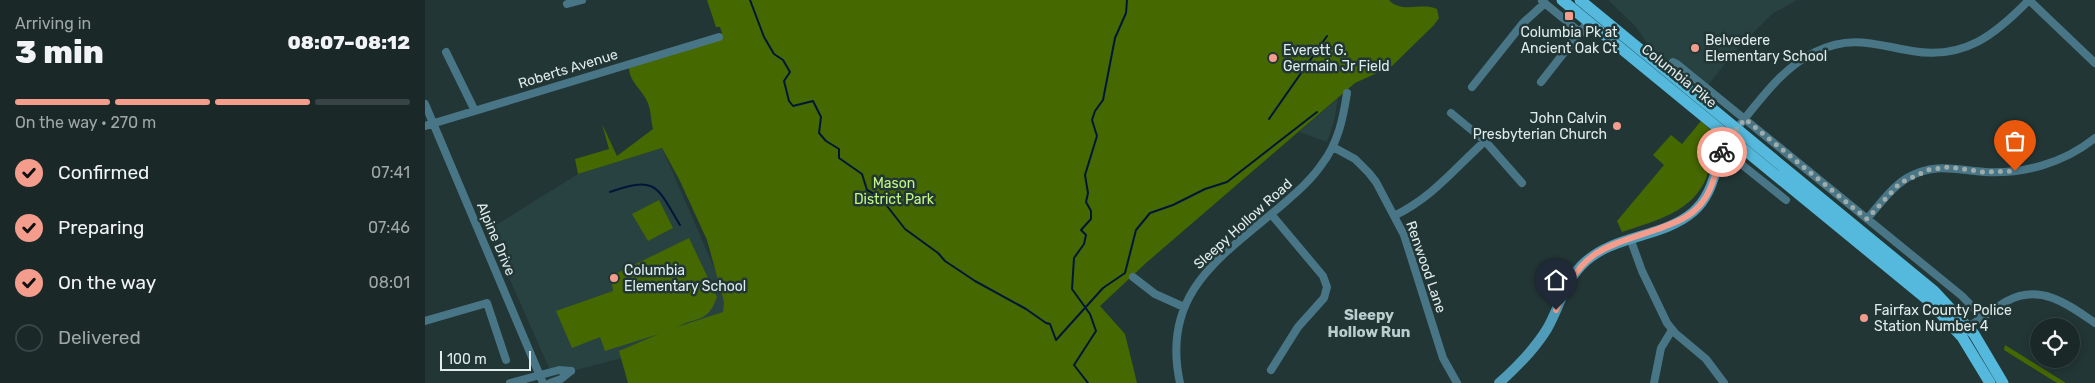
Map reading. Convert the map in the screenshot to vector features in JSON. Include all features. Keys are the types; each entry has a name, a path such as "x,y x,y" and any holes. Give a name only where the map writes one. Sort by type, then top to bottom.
{"main road":[{"name":"Columbia Pike","path":"1563,0 1588,22 1917,276 1963,330 1981,344 2003,383"},
{"name":"Columbia Pike","path":"1580,0 1665,69 1734,133"},
{"name":"Columbia Pike","path":"1963,330 1990,383"}],"street":[{"path":"567,4 582,0"},
{"path":"1499,383 1538,343 1568,283 1582,265 1600,251 1675,222 1692,213 1706,198 1722,153 1734,133 1784,73 1817,50 1856,42 1881,44 1923,53 1947,52 1973,44 1994,33 2029,0 2095,64"},
{"path":"1472,87 1523,23 1543,2 1581,33"},
{"path":"1541,82 1588,22"},
{"name":"Roberts Avenue","path":"429,125 719,37"},
{"path":"446,52 475,111"},
{"path":"1665,69 1673,62 1677,64 1962,296 1983,318"},
{"path":"1333,147 1342,121 1347,93"},
{"name":"Alpine Drive","path":"425,104 429,125 543,383"},
{"path":"1451,113 1485,141 1522,183"},
{"path":"1867,219 1892,190 1918,173 1949,167 1999,172 2031,169 2062,158 2095,138"},
{"path":"1394,216 1421,201 1485,141"},
{"name":"Sleepy Hollow Road","path":"1180,383 1176,346 1184,307 1194,288 1213,264 1315,174 1333,147"},
{"name":"Renwood Lane","path":"1333,147 1355,159 1369,172 1394,216 1409,250 1443,358 1457,383"},
{"path":"1722,153 1731,156 1786,200"},
{"path":"1271,214 1323,276 1327,287 1324,298 1297,327 1271,370"},
{"path":"1630,238 1661,313 1672,330 1706,359 1724,383"},
{"path":"1133,277 1155,294 1184,307"},
{"path":"1963,330 2015,297 2033,294 2052,296 2061,300 2095,323"},
{"path":"425,321 487,303 506,360"},
{"path":"1654,383 1661,348 1672,330"},
{"path":"510,383 559,370 571,371 561,379 550,383"}],"shaded area":[{"name":"Belvedere Elementary School","path":"1608,0 1797,0 1772,14 1736,50 1701,94 1657,57 1635,26"},
{"path":"1338,98 1334,122 1327,142 1299,132"},
{"name":"Columbia Elementary School","path":"662,148 740,327 557,375 556,370 549,368 488,230 578,174"}],"green space":[{"name":"Mason District Park","path":"707,0 1389,0 1400,6 1431,7 1437,9 1439,18 1392,66 1355,83 1146,263 1100,306 1125,334 1137,383 628,383 619,351 659,334 605,351 600,337 572,348 556,311 613,291 611,276 689,238 717,297 714,305 706,315 677,327 723,312 724,302 707,240 679,179 662,148 578,174 575,159 609,149 602,124 617,156 653,129 648,104 631,76 629,65 719,37 722,33 720,27 716,27"},
{"path":"1701,121 1719,138 1707,176 1701,188 1683,207 1660,219 1622,232 1617,221 1664,165 1653,155 1671,135 1682,144"},
{"path":"659,200 673,228 648,241 632,214"},
{"path":"2005,345 2030,361 2030,366 2004,350"},
{"path":"2033,368 2042,368 2066,383 2057,383"}],"waterway":[{"path":"750,0 764,37 774,54 783,60 790,72 784,81 789,101 793,106 813,101 821,117 819,133 826,141 839,149 839,158 862,174 867,190 880,197 905,229 938,253 945,261 975,281 1050,324 1056,340 1103,288 1125,273 1136,230 1150,213 1173,205 1205,189 1227,182 1317,112"},
{"path":"1088,383 1074,365 1096,331 1090,314 1072,289 1074,258 1084,244 1086,235 1081,230 1091,219 1091,211 1086,202 1088,193 1085,175 1097,136 1092,120 1095,111 1103,100 1115,38 1126,13 1127,0"},
{"path":"1269,119 1327,36"},
{"path":"610,192 638,185 647,185 654,188 666,201 680,225"}],"way so far":[{"path":"1722,152 1728,139 1745,119 1867,219 1892,190 1918,173 1949,167 1983,172 2015,171"}],"place":[{"name":"Columbia Pk at Ancient Oak Ct","path":"1569,16"},
{"name":"Belvedere Elementary School","path":"1695,48"},
{"name":"Everett G. Germain Jr Field","path":"1273,58"},
{"name":"John Calvin Presbyterian Church","path":"1617,126"},
{"name":"Columbia Elementary School","path":"614,278"},
{"name":"Fairfax County Police Station Number 4","path":"1864,318"}],"district":[{"name":"Sleepy Hollow Run","path":"1369,324"}],"route":[{"path":"1556,310 1568,283 1590,257 1611,246 1675,222 1692,213 1706,198 1711,188 1722,152"}]}
